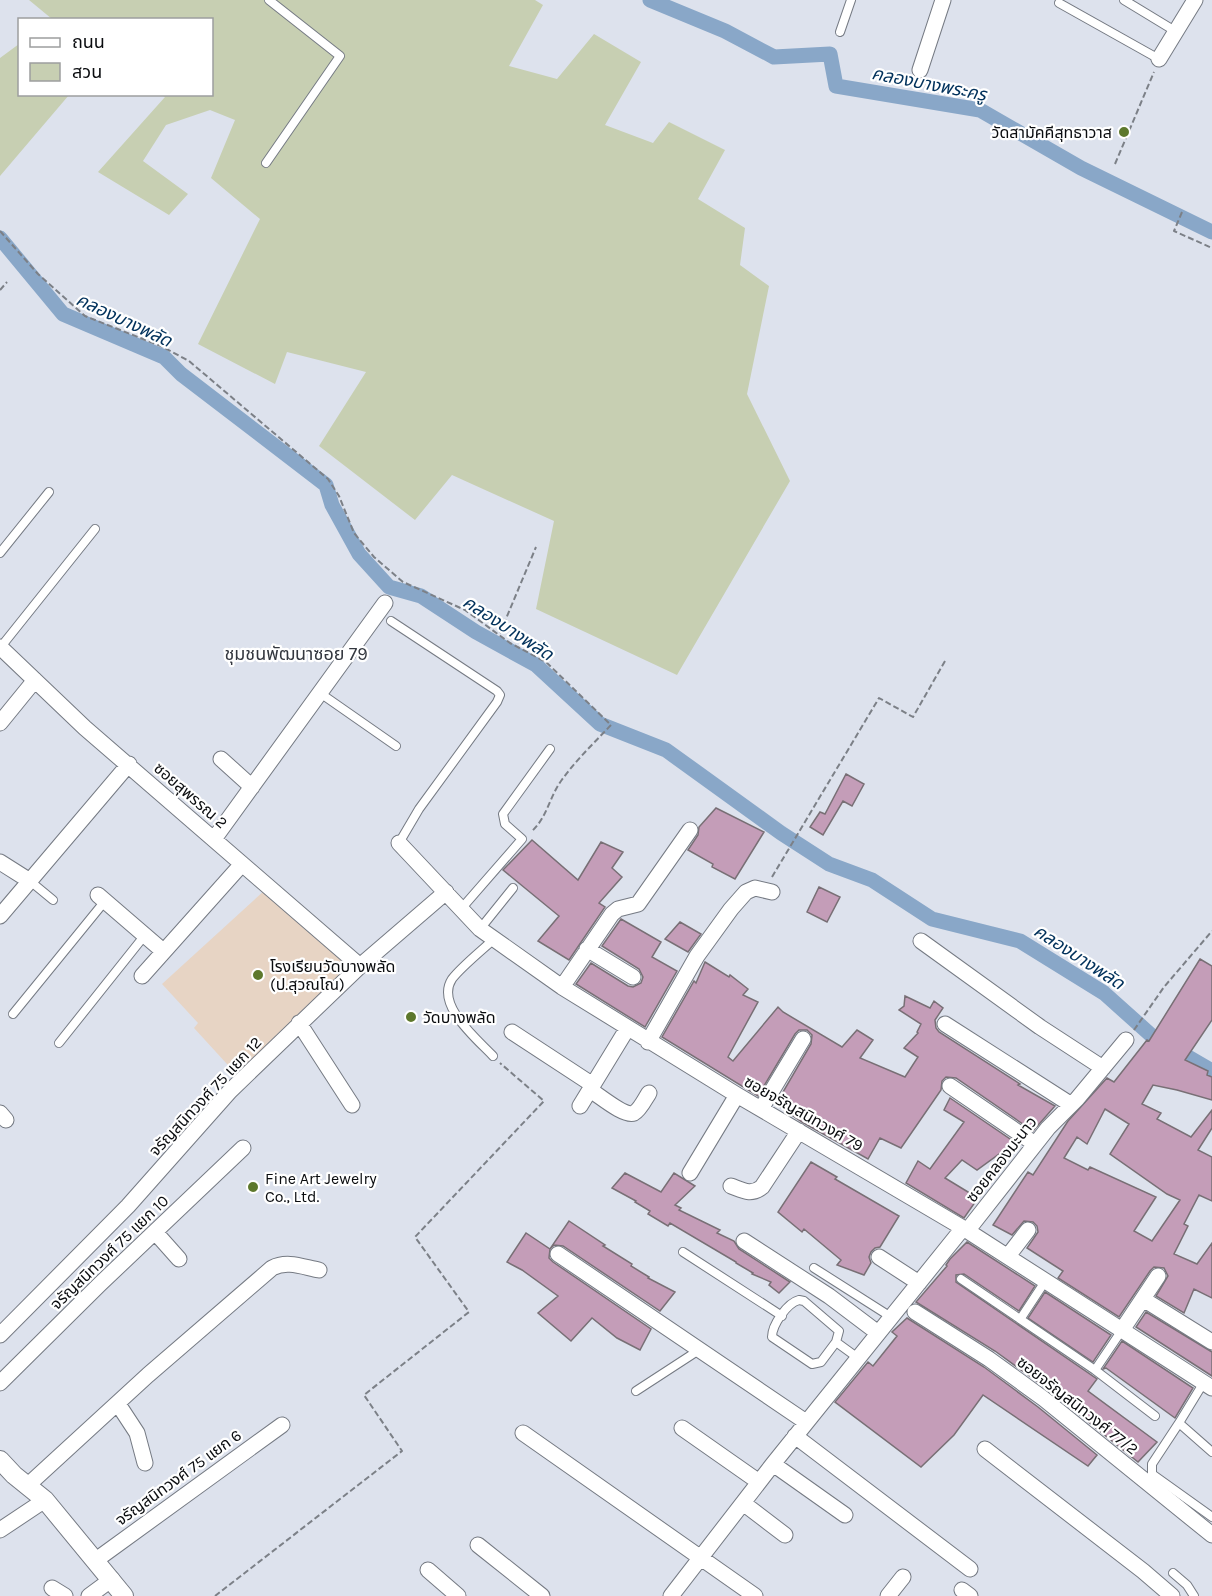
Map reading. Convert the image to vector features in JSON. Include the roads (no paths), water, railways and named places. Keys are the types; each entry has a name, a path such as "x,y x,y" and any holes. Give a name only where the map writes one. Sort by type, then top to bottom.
{"street":[{"path":"920,70 943,0"},
{"path":"1159,59 1195,0"},
{"path":"214,839 385,603"},
{"name":"ซอยสุพรรณ 2","path":"0,648 86,728 360,966"},
{"path":"0,723 35,680"},
{"path":"221,759 252,787"},
{"path":"0,916 129,764"},
{"path":"562,987 612,914 618,909 638,904 690,830"},
{"name":"ซอยจรัญสนิทวงศ์ 79","path":"399,843 480,929 562,987 648,1042 965,1229 1208,1385"},
{"path":"0,862 30,881"},
{"path":"142,976 242,864"},
{"path":"648,1042 697,956 731,909 746,892 756,888 768,891"},
{"name":"จรัญสนิทวงศ์ 75 แยก 12","path":"0,1335 129,1206 223,1099 299,1023 360,966 446,892"},
{"path":"101,898 163,951"},
{"path":"921,941 1040,1027 1103,1068"},
{"path":"587,949 633,977"},
{"path":"299,1023 352,1105"},
{"path":"945,1024 1067,1107"},
{"path":"580,1106 627,1029"},
{"path":"512,1032 592,1087 624,1113 632,1114 636,1111 649,1093"},
{"name":"ซอยคลองมะนาว","path":"671,1596 891,1317 1035,1144 1067,1107 1077,1099 1130,1035"},
{"path":"761,1109 803,1039"},
{"path":"950,1086 1035,1144"},
{"path":"690,1173 737,1095"},
{"path":"731,1186 748,1192 757,1191 762,1187 799,1131"},
{"name":"จรัญสนิทวงศ์ 75 แยก 10","path":"0,1383 243,1148"},
{"path":"1008,1256 1028,1230"},
{"path":"155,1232 179,1259"},
{"path":"744,1241 829,1296 878,1333"},
{"path":"558,1254 806,1422"},
{"path":"879,1257 919,1283"},
{"path":"27,1486 148,1375 272,1268 280,1263 319,1270"},
{"path":"1122,1330 1158,1276"},
{"path":"1143,1299 1212,1342"},
{"name":"ซอยจรัญสนิทวงศ์ 77/2","path":"915,1312 989,1359 1044,1400 1212,1535"},
{"path":"118,1404 138,1433 145,1463"},
{"name":"จรัญสนิทวงศ์ 75 แยก 6","path":"96,1560 282,1425"},
{"path":"682,1428 759,1482"},
{"path":"523,1433 755,1596"},
{"path":"795,1436 970,1569"},
{"path":"985,1449 1172,1596"},
{"path":"0,1460 45,1500 124,1596"},
{"path":"773,1464 844,1515"},
{"path":"0,1530 45,1500"},
{"path":"743,1503 785,1535"},
{"path":"478,1545 542,1596"},
{"path":"428,1570 458,1596"},
{"path":"888,1596 903,1577"},
{"path":"89,1596 112,1580"}],"lane":[{"path":"266,164 340,56 269,0"},
{"path":"840,32 851,0"},
{"path":"1125,0 1176,31"},
{"path":"1059,3 1159,59"},
{"path":"0,553 49,492"},
{"path":"0,648 95,530"},
{"path":"392,621 500,695 419,809 399,843"},
{"path":"320,693 396,746"},
{"path":"460,909 522,839 505,824 503,814 550,749"},
{"path":"30,881 53,900"},
{"path":"480,929 513,888"},
{"path":"13,1014 101,898"},
{"path":"59,1043 145,935"},
{"path":"493,940 452,979 448,989 448,1002 456,1016 493,1056"},
{"path":"683,1252 782,1316"},
{"path":"814,1268 891,1317"},
{"path":"962,1279 1095,1370 1155,1416"},
{"path":"1021,1318 1046,1280"},
{"path":"794,1301 804,1301 839,1330 836,1342 821,1362 812,1364 772,1337 774,1327 794,1301"},
{"path":"1095,1370 1122,1330"},
{"path":"836,1342 858,1358"},
{"path":"636,1391 699,1350"},
{"path":"1208,1385 1152,1464 1152,1474 1212,1517"},
{"path":"1179,1423 1212,1452"},
{"path":"1173,1574 1187,1585 1194,1596"}],"waterway":[{"name":"คลองบางพระครู","path":"650,0 725,31 774,57 830,54 836,86 980,110 1081,168 1212,232"},
{"name":"คลองบางพลัด","path":"0,238 63,314 164,357 181,374 326,485 332,505 359,554 389,587 421,596 476,632 536,665 600,724 666,750 781,833 829,864 872,880 932,919 1020,941 1104,993 1152,1036 1212,1071"}],"place":[{"name":"วัดสามัคคีสุทธาวาส","path":"1124,132"},
{"name":"โรงเรียนวัดบางพลัด (ป.สุวณโณ)","path":"258,975"},
{"name":"วัดบางพลัด","path":"411,1017"},
{"name":"Fine Art Jewelry Co., Ltd.","path":"253,1187"}],"district":[{"name":"ชุมชนพัฒนาซอย 79","path":"296,654"}]}
